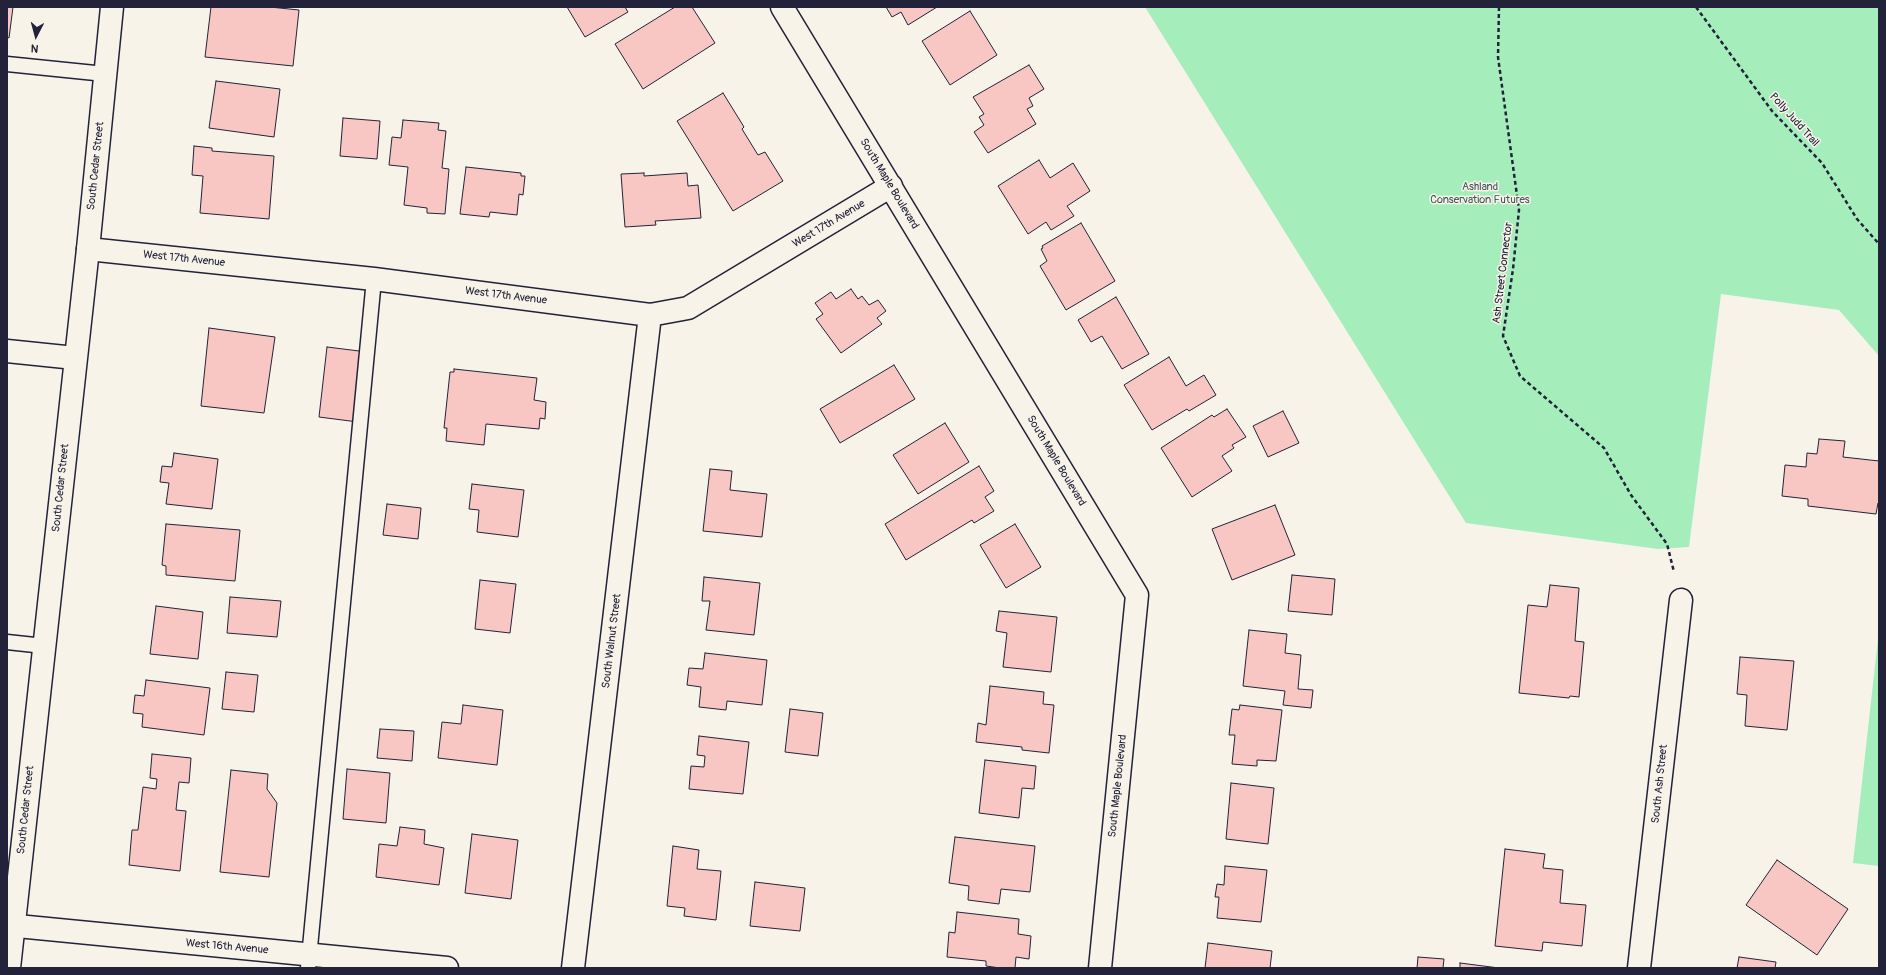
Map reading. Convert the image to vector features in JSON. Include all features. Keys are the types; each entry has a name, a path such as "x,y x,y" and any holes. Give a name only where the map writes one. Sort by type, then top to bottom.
{"street":[{"name":"South Cedar Street","path":"9,968 10,926 44,646 88,249 112,7"},
{"name":"South Maple Boulevard","path":"782,7 1137,595 1100,968"},
{"name":"West 17th Avenue","path":"88,249 374,280 650,315 688,308 891,186"},
{"name":"South Walnut Street","path":"573,968 650,315"},
{"path":"7,351 75,358"},
{"name":"South Ash Street","path":"1639,968 1681,600"},
{"name":"West 16th Avenue","path":"10,926 309,961 447,968"}],"lane":[{"path":"7,64 106,74"},
{"path":"309,961 374,280"},
{"path":"7,642 44,646"}],"path":[{"name":"Ash Street Connector","path":"1499,7 1498,57 1519,210 1513,269 1503,336 1520,376 1604,448 1631,495 1667,544 1681,600"},
{"name":"Polly Judd Trail","path":"1696,7 1772,112 1822,163 1857,219 1879,244"}],"green space":[{"name":"Ashland Conservation Futures","path":"1145,7 1879,7 1879,356 1839,310 1721,294 1689,547 1658,549 1466,523"},
{"path":"1879,630 1879,866 1853,863"}],"building":[{"path":"7,7 13,7 9,38 7,37"},
{"path":"211,7 270,7 299,10 293,66 205,57"},
{"path":"567,7 625,7 628,12 585,37"},
{"path":"675,7 692,7 715,43 643,89 615,44"},
{"path":"886,7 937,7 908,25 901,12 892,17"},
{"path":"970,11 997,55 950,85 922,41"},
{"path":"1029,65 1044,89 1029,98 1033,106 1027,109 1036,124 988,153 974,132 984,125 979,117 984,114 973,97"},
{"path":"216,81 280,89 274,137 209,128"},
{"path":"723,93 744,127 742,129 758,155 765,152 783,181 733,211 677,121"},
{"path":"343,118 380,121 377,159 340,156"},
{"path":"403,120 439,123 438,130 446,131 442,168 449,169 445,214 427,213 427,208 404,205 408,167 389,165 392,137 401,138"},
{"path":"194,146 212,148 212,151 274,156 269,219 200,213 203,176 192,175"},
{"path":"1039,160 1050,178 1073,163 1090,191 1067,206 1074,216 1051,230 1046,222 1028,234 998,186"},
{"path":"466,167 521,173 521,176 525,176 523,195 519,194 517,215 490,212 489,217 460,214"},
{"path":"644,173 644,176 687,173 688,186 698,185 701,218 655,221 656,225 625,227 621,174"},
{"path":"1081,223 1115,281 1066,310 1040,266 1047,261 1041,249 1043,248 1042,246"},
{"path":"851,289 858,299 862,296 869,305 878,300 886,311 877,318 882,324 841,353 816,319 823,314 815,303 831,292 836,299"},
{"path":"1116,297 1149,354 1122,369 1102,336 1091,342 1078,320"},
{"path":"209,328 275,337 264,413 201,406"},
{"path":"327,347 367,352 358,422 319,417"},
{"path":"1169,357 1186,386 1204,375 1216,395 1189,411 1187,409 1152,430 1124,385"},
{"path":"894,365 915,399 840,443 820,409"},
{"path":"454,369 537,378 534,400 546,402 545,419 540,418 539,429 486,424 484,445 446,441 447,428 444,428 450,372 454,372"},
{"path":"1227,409 1246,437 1232,445 1234,448 1222,456 1232,471 1192,497 1161,448 1212,415 1214,417"},
{"path":"1283,411 1299,443 1268,457 1253,426"},
{"path":"945,423 969,462 918,494 893,455"},
{"path":"1819,439 1845,441 1843,457 1879,461 1879,503 1876,514 1808,506 1808,499 1782,496 1785,465 1806,467 1807,453 1817,454"},
{"path":"174,453 218,459 212,509 166,504 169,483 160,482 162,466 172,467"},
{"path":"979,466 994,491 985,497 994,511 974,523 972,520 906,560 885,524"},
{"path":"710,469 732,471 730,490 767,494 762,537 703,531"},
{"path":"472,484 524,490 518,537 477,532 479,510 469,509"},
{"path":"387,504 421,508 418,539 383,535"},
{"path":"1275,505 1295,555 1232,580 1212,529"},
{"path":"166,524 240,530 235,581 166,575 166,566 162,565"},
{"path":"1015,524 1041,567 1006,588 980,545"},
{"path":"1292,575 1335,579 1332,615 1288,611"},
{"path":"704,577 760,583 754,635 706,630 710,601 702,601"},
{"path":"480,580 516,584 510,633 475,629"},
{"path":"1550,585 1579,588 1575,641 1584,642 1579,697 1570,696 1569,698 1519,693 1528,605 1547,607"},
{"path":"230,597 281,601 277,637 227,633"},
{"path":"156,606 203,612 198,659 150,654"},
{"path":"999,611 1057,617 1051,672 1003,667 1007,633 996,631"},
{"path":"1249,630 1287,634 1285,653 1301,655 1298,689 1313,690 1311,708 1283,705 1285,691 1243,686"},
{"path":"705,653 767,660 762,705 727,701 726,710 699,707 701,687 687,685 689,668 703,669"},
{"path":"1740,657 1794,661 1787,730 1745,726 1747,695 1737,694"},
{"path":"226,672 258,675 254,712 222,709"},
{"path":"146,680 210,688 204,735 142,727 143,714 133,713 135,695 144,696"},
{"path":"990,686 1044,692 1043,704 1054,705 1049,753 1022,750 1022,747 976,742 978,723 986,725"},
{"path":"463,705 503,710 497,765 438,758 442,722 461,724"},
{"path":"1240,705 1282,710 1276,761 1257,760 1257,766 1232,764 1235,735 1229,735 1232,709 1239,710"},
{"path":"790,709 823,713 818,756 785,752"},
{"path":"380,729 414,731 412,761 377,758"},
{"path":"699,736 749,742 743,794 689,789 691,766 704,767 705,756 697,755"},
{"path":"152,754 191,758 189,783 179,782 176,810 186,811 180,871 129,865 132,830 138,830 143,787 156,789 157,779 150,778"},
{"path":"985,760 1036,766 1034,789 1022,788 1019,818 979,813"},
{"path":"347,769 390,773 386,823 343,819"},
{"path":"231,770 268,774 267,789 277,803 269,877 220,872"},
{"path":"1231,783 1274,788 1268,844 1226,839"},
{"path":"400,827 425,830 424,844 444,848 439,885 376,877 379,844 397,846"},
{"path":"472,834 518,840 511,899 465,893"},
{"path":"955,837 1035,846 1030,892 1001,889 999,904 968,900 969,886 949,883"},
{"path":"673,846 699,850 697,869 721,871 716,920 684,916 685,908 667,906"},
{"path":"1505,849 1545,854 1543,868 1563,870 1560,903 1586,905 1582,946 1543,942 1542,951 1495,946"},
{"path":"1777,860 1848,909 1817,955 1746,905"},
{"path":"1225,866 1267,870 1261,922 1217,918 1219,897 1215,897 1217,884 1224,885"},
{"path":"755,882 805,888 800,931 750,926"},
{"path":"957,912 1019,919 1018,934 1031,936 1029,959 1016,957 1015,968 1000,968 986,966 986,961 947,957 949,932 955,933"},
{"path":"1208,943 1272,951 1270,968 1205,968"},
{"path":"1418,957 1444,959 1443,968 1417,968"},
{"path":"1739,957 1776,962 1775,968 1737,968"},
{"path":"1460,963 1499,968 1460,968"}]}
